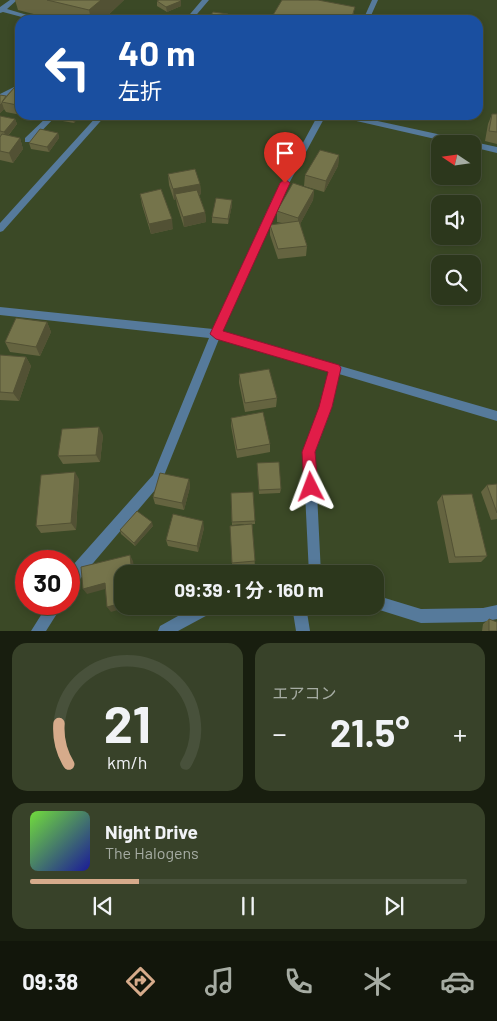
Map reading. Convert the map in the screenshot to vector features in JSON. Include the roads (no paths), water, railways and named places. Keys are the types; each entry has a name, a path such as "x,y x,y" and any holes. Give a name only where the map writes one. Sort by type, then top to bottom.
{"street":[{"path":"1,10 14,0"},
{"path":"192,15 206,0"},
{"path":"368,15 375,0"},
{"path":"1,10 21,15"},
{"path":"0,97 15,89"},
{"path":"28,140 48,120"},
{"path":"0,230 98,120"},
{"path":"80,568 157,479 216,334 276,200 319,120"},
{"path":"362,120 431,135"},
{"path":"481,146 497,150"},
{"path":"0,311 216,334 497,416"},
{"path":"315,565 309,452 326,407 335,368"},
{"path":"384,605 421,616 482,615 497,612"},
{"path":"38,631 49,615"},
{"path":"164,631 193,615"},
{"path":"300,615 303,631"}]}
